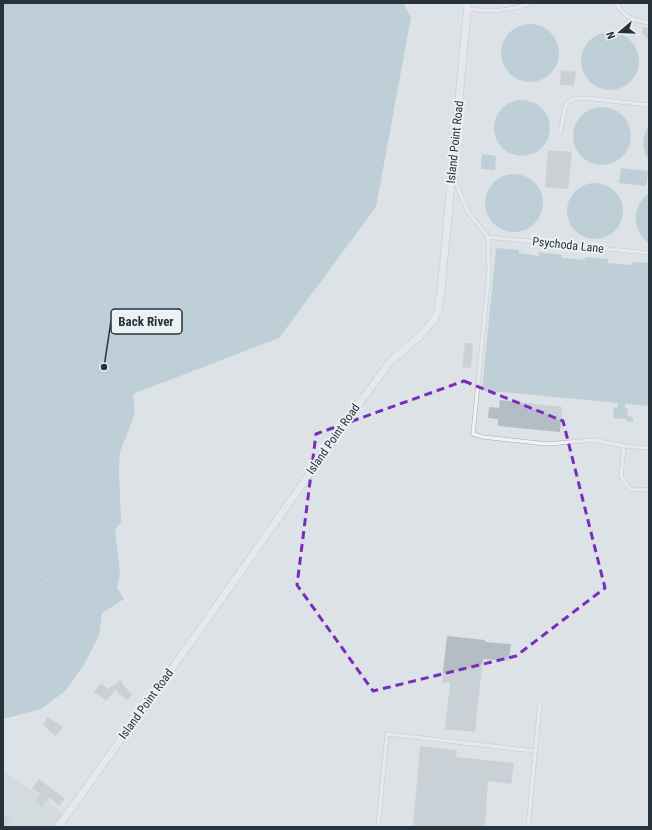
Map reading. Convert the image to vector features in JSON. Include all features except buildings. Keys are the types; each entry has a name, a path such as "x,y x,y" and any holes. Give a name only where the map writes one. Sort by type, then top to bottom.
{"street":[{"name":"Island Point Road","path":"58,827 196,635 358,404 390,362 421,335 434,320 438,310 441,290 468,6"}],"lane":[{"path":"468,6 490,11 513,9 532,3"},
{"path":"616,3 621,12 632,20 649,23"},
{"path":"560,134 565,107 568,102 574,99 585,98 649,105"},
{"path":"452,174 468,212 488,237 489,272 473,434 483,437 547,444 594,440 624,446 649,448"},
{"name":"Psychoda Lane","path":"488,237 649,253"},
{"path":"624,446 621,477 630,489 649,490"},
{"path":"528,827 540,703"},
{"path":"378,827 387,734 535,751"}],"path":[{"path":"25,553 19,562 101,615"},
{"path":"76,622 99,635"},
{"path":"3,684 24,700 16,710 18,712"},
{"path":"3,709 10,715"}],"highlighted area":[{"path":"464,381 563,421 605,588 516,656 373,691 297,585 316,434"}],"shaded area":[{"path":"3,770 11,777 45,798 63,814 53,827 3,827"}],"water":[{"path":"3,3 403,3 411,17 376,207 279,338 133,394 135,413 120,452 119,469 121,522 115,530 120,574 117,588 124,599 102,613 99,635 85,663 65,691 41,709 3,719"},
{"path":"530,24 546,29 554,37 559,53 554,69 546,77 530,82 514,77 506,69 501,53 506,37 514,29"},
{"path":"610,32 626,37 634,45 639,61 634,77 626,85 610,90 594,85 586,77 581,61 586,45 594,37"},
{"path":"516,100 528,100 538,104 546,112 550,122 550,134 546,144 538,152 528,156 516,156 506,152 498,144 494,134 494,122 498,112 506,104"},
{"path":"602,107 618,112 626,120 631,136 626,152 618,160 602,165 586,160 578,152 573,136 578,120 586,112"},
{"path":"649,125 649,161 646,156 643,143"},
{"path":"482,154 496,156 495,170 481,169"},
{"path":"621,168 648,171 646,186 619,183"},
{"path":"514,174 525,176 538,187 541,192 543,203 541,214 530,227 525,230 514,232 503,230 490,219 487,214 485,203 487,192 498,179 503,176"},
{"path":"589,183 601,183 611,187 619,195 623,205 623,217 619,227 611,235 601,239 589,239 579,235 571,227 567,217 567,205 571,195 579,187"},
{"path":"649,193 649,243 639,232 636,218 639,204"},
{"path":"496,248 519,250 519,253 539,256 539,252 562,255 562,258 585,260 585,257 608,259 608,263 632,265 632,262 649,263 649,406 625,404 625,408 628,409 627,416 633,417 633,422 626,421 626,419 613,418 614,407 618,408 618,403 482,390"}],"place":[{"name":"Back River","path":"104,367"}]}
